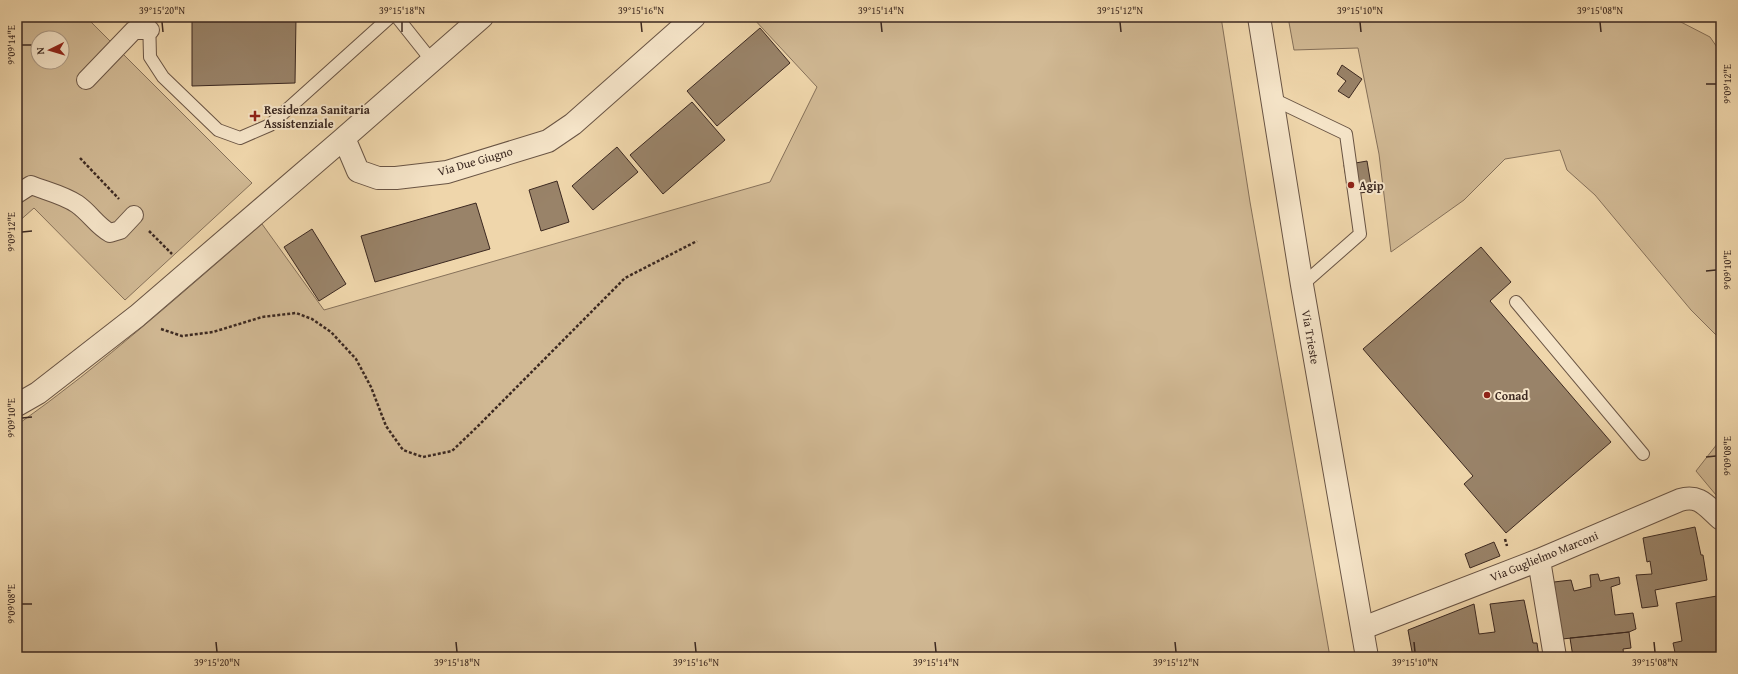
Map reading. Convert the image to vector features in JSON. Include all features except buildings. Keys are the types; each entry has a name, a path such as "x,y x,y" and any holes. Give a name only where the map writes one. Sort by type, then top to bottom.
{"street":[{"path":"17,405 38,393 137,316 482,17"},
{"name":"Via Due Giugno","path":"344,138 358,171 378,178 396,178 447,172 548,141 573,124 694,17"},
{"name":"Via Trieste","path":"1258,17 1273,99 1302,285 1368,657"},
{"path":"86,80 134,30 149,23"},
{"path":"17,194 31,185 64,197 78,205 103,229 110,233 120,230 134,215"},
{"name":"Via Guglielmo Marconi","path":"1362,628 1539,560 1690,497 1701,501 1721,519"},
{"path":"1539,560 1556,657"}],"lane":[{"path":"149,23 150,57 163,77 218,130 240,138 270,125 390,17"},
{"path":"396,17 432,60"},
{"path":"1273,99 1346,134 1360,234 1302,285"},
{"path":"1516,302 1643,454"}],"path":[{"path":"137,316 163,330 182,336 213,332 262,317 296,313 312,319 331,332 356,359 371,387 386,426 403,450 423,457 452,450 478,426 625,278 697,241"}],"shaded area":[{"path":"17,17 86,17 252,183 125,300 34,208 17,223"},
{"path":"752,17 1221,17 1250,202 1330,657 17,657 17,425 111,353 262,224 324,310 770,182 817,87"},
{"path":"1288,17 1679,17 1677,20 1710,37 1721,53 1721,340 1691,310 1595,195 1567,170 1560,150 1505,159 1464,200 1391,252 1379,154 1358,48 1294,50"},
{"path":"1721,439 1721,493 1716,495 1696,471"}],"place":[{"name":"Residenza Sanitaria Assistenziale","path":"255,116"},
{"name":"Agip","path":"1351,185"},
{"name":"Conad","path":"1487,395"}]}
